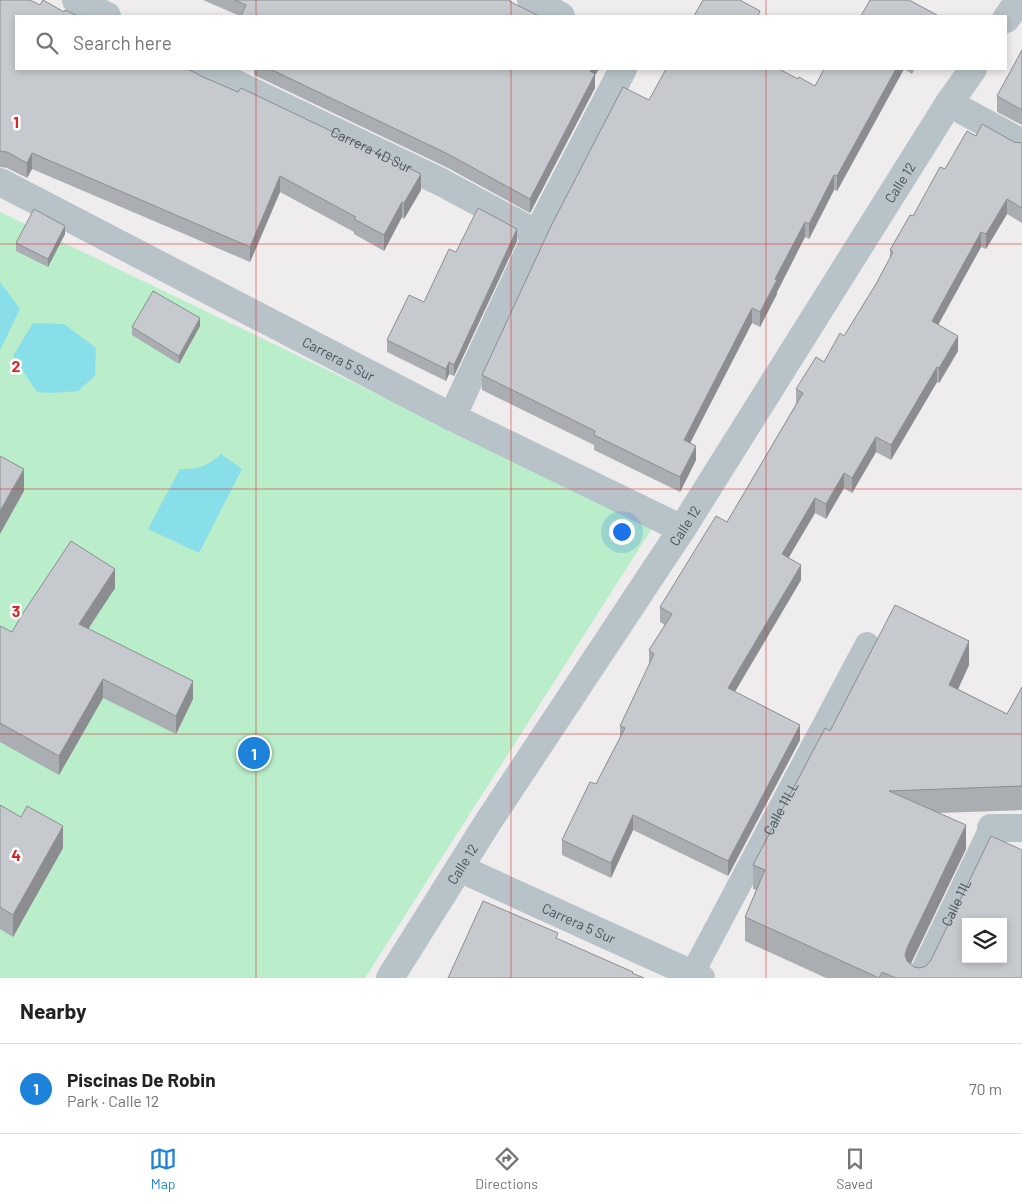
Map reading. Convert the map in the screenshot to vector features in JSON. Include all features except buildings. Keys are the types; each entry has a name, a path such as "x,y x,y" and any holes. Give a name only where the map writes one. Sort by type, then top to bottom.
{"street":[{"path":"76,0 105,15"},
{"path":"531,0 559,15"},
{"path":"1007,18 1019,0"},
{"name":"Carrera 4D Sur","path":"207,70 441,182 537,234"},
{"path":"452,417 537,234 622,70"},
{"name":"Calle 12","path":"390,978 493,814 682,530 949,103 972,70"},
{"path":"949,103 1022,143"},
{"name":"Carrera 5 Sur","path":"0,182 452,417 682,530"},
{"path":"991,828 1022,828"},
{"name":"Carrera 5 Sur","path":"459,868 696,976"}],"lane":[{"name":"Calle 11LL","path":"696,976 867,644"},
{"name":"Calle 11L","path":"919,978 991,828"}],"green space":[{"path":"0,212 653,527 365,978 0,978"}],"water":[{"path":"0,282 20,309 0,350"},
{"path":"33,323 64,324 96,348 95,376 78,391 37,392 13,356"},
{"path":"221,454 242,469 199,553 148,529 180,469 202,466"}],"place":[{"name":"Piscinas De Robin","path":"254,753"}]}
